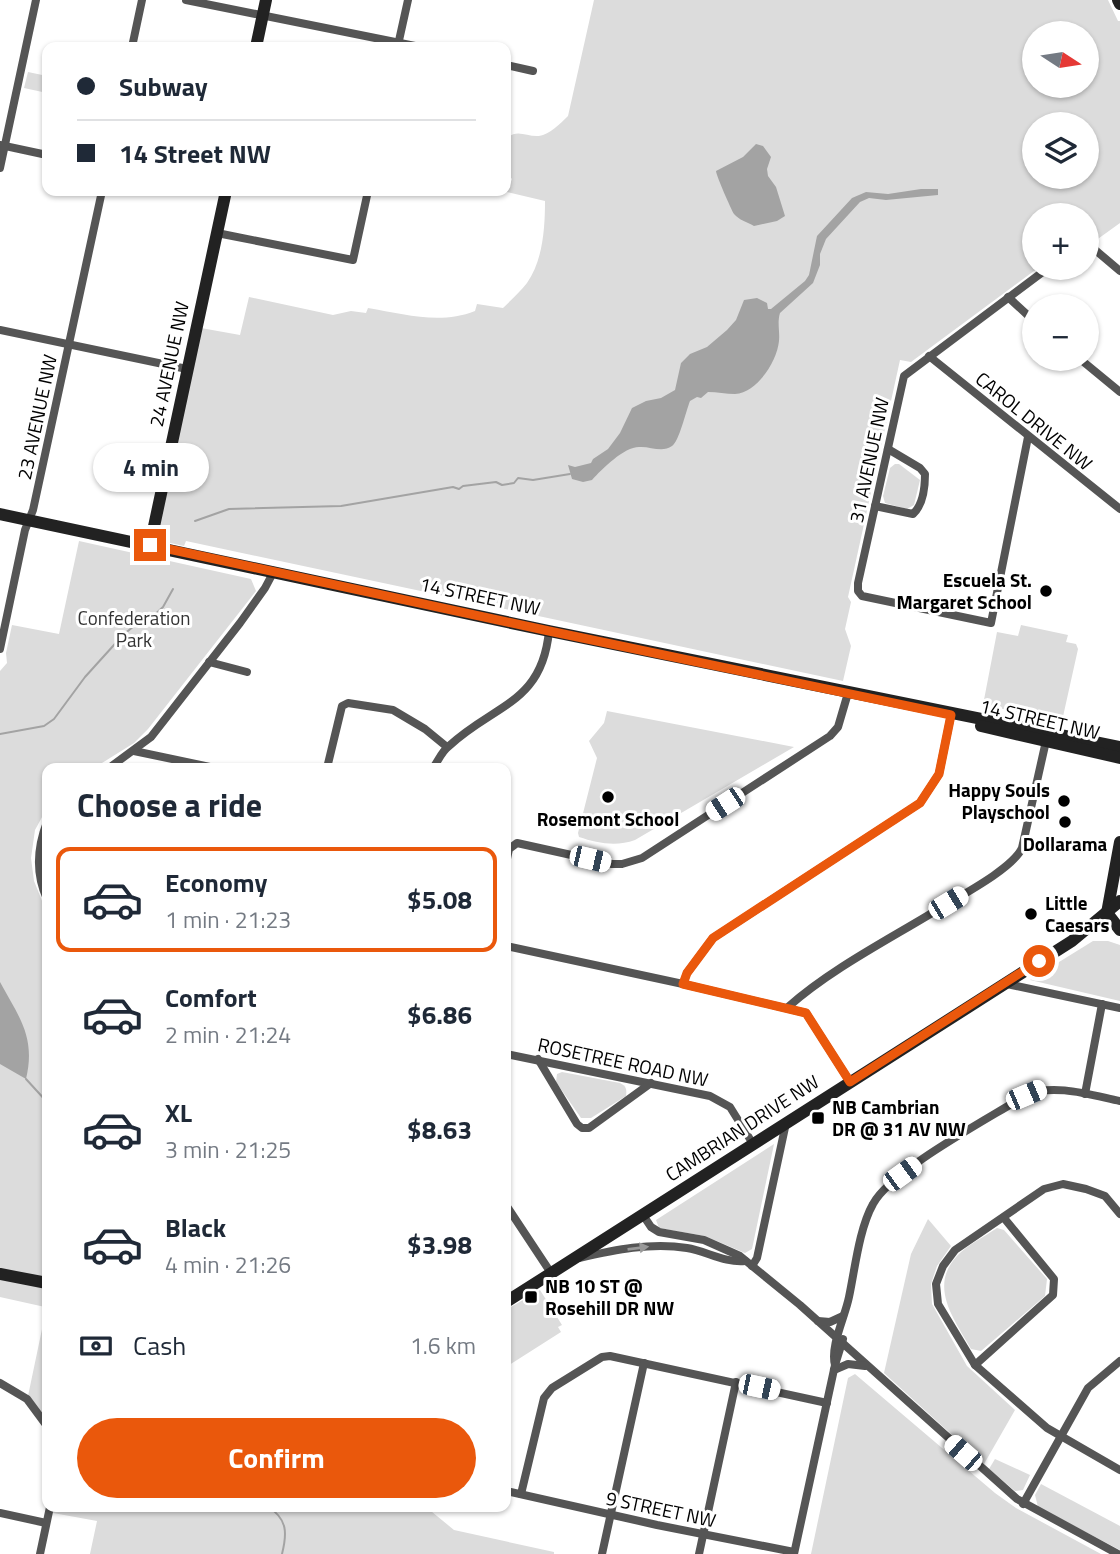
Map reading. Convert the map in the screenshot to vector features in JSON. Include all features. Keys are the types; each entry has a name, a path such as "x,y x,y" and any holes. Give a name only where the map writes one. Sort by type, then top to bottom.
{"main road":[{"path":"257,42 266,0"},
{"name":"24 AVENUE NW","path":"150,545 217,233 222,196"},
{"name":"14 STREET NW","path":"0,514 951,715 972,716 1120,747"},
{"name":"14 STREET NW","path":"951,715 972,724 1120,758"},
{"path":"1120,842 1107,913 1120,930"},
{"name":"CAMBRIAN DRIVE NW","path":"511,1299 1072,941 1120,901"},
{"path":"0,1273 42,1282"}],"street":[{"path":"0,168 2,145 36,0"},
{"path":"133,42 142,0"},
{"path":"187,0 384,42"},
{"path":"399,42 408,0"},
{"path":"511,66 533,71"},
{"path":"2,145 42,154"},
{"name":"23 AVENUE NW","path":"0,649 101,196"},
{"path":"217,233 353,260 367,196"},
{"path":"1099,253 1120,271"},
{"name":"31 AVENUE NW","path":"1028,437 990,623 862,596 858,591 858,583 904,376 1032,280"},
{"path":"1008,298 1022,310"},
{"path":"0,330 187,369"},
{"name":"CAROL DRIVE NW","path":"929,356 1120,509"},
{"path":"1095,371 1120,392"},
{"path":"875,506 913,514 917,511 924,491 925,474 920,468 888,449"},
{"path":"116,763 151,737 265,588 274,571"},
{"path":"436,763 447,747 531,685 541,670 549,631"},
{"path":"209,662 247,672"},
{"path":"511,848 517,843 612,864 642,858 830,736 838,727 848,693"},
{"path":"328,763 342,706 348,703 393,710 425,729 447,747"},
{"path":"683,984 687,973 713,938 920,803 939,774 951,715"},
{"path":"788,1007 803,994 988,879 1016,857 1022,848 1046,741"},
{"path":"134,751 191,763"},
{"path":"42,835 37,866 42,882"},
{"path":"511,947 806,1013 850,1082"},
{"path":"1004,983 1120,1008"},
{"path":"1085,1094 1102,1004"},
{"name":"ROSETREE ROAD NW","path":"511,1055 710,1096 723,1102 735,1113 752,1144"},
{"path":"538,1059 582,1128 589,1128 651,1083"},
{"path":"794,1553 866,1220 873,1203 886,1186 919,1162 1039,1089 1120,1101"},
{"path":"571,1261 654,1246 690,1249 749,1264 757,1258 786,1124"},
{"path":"1120,1214 1105,1196 1086,1189 1063,1184 1044,1189 955,1250 943,1266 936,1284 938,1304 975,1365 1047,1428 1120,1470"},
{"path":"511,1213 551,1273"},
{"path":"643,1215 651,1227 659,1232 704,1240 736,1253 818,1321 1023,1504 1118,1554"},
{"path":"975,1365 1053,1295 1054,1279 1004,1218"},
{"path":"818,1321 835,1321 845,1316"},
{"path":"521,1494 544,1398 552,1388 602,1357 610,1356 827,1402"},
{"path":"1023,1504 1088,1388 1120,1361"},
{"path":"602,1554 644,1363"},
{"path":"834,1367 848,1364 868,1367"},
{"path":"699,1554 736,1382"},
{"path":"0,1383 27,1399 42,1419"},
{"name":"9 STREET NW","path":"511,1492 794,1553"},
{"path":"40,1554 49,1512"},
{"path":"0,1513 46,1523"}],"green space":[{"path":"594,0 1108,0 1120,21 1120,223 1099,238 1099,203 1022,203 1022,280 911,362 900,360 848,597 851,602 845,629 851,646 843,681 186,541 184,546 166,542 157,532 201,328 240,335 249,297 333,315 351,311 366,313 368,308 435,318 475,311 477,304 503,308 532,274 544,233 545,201 511,193 511,136 518,133 543,135 568,116"},
{"path":"28,72 42,75 42,92 24,88"},
{"path":"899,464 920,480 914,505 907,509 885,503 883,496 890,468"},
{"name":"Confederation Park","path":"79,541 251,579 256,591 148,729 134,743 102,763 42,763 42,817 35,830 31,858 34,881 42,901 42,1306 0,1297 0,671 7,663 6,653 12,625 59,634"},
{"path":"1021,625 1068,635 1066,642 1076,644 1078,649 1062,721 983,705 997,632 1018,636"},
{"name":"Rosemont School","path":"607,711 794,747 635,840 614,844 600,842 579,837 578,833 597,758 589,741 604,723"},
{"path":"1093,941 1108,941 1120,945 1120,1001 1030,980"},
{"path":"562,1072 620,1083 626,1088 626,1096 591,1118 581,1118 556,1082 557,1074"},
{"path":"774,1144 752,1249 745,1253 705,1236 659,1228 656,1220"},
{"path":"928,1219 951,1246 937,1266 931,1284 932,1304 967,1366 1015,1410 984,1464 884,1373 911,1254"},
{"path":"997,1228 1004,1230 1047,1279 1045,1296 981,1351 971,1349 952,1315 944,1291 945,1280 957,1256"},
{"path":"540,1290 562,1325 558,1327 561,1332 511,1364 511,1307"},
{"name":"Confederation Park","path":"42,1329 42,1414 28,1396"},
{"path":"855,1374 995,1493 1016,1508 1101,1554 811,1554 848,1378"},
{"path":"995,1459 1030,1475 1023,1490 1015,1491 989,1469"},
{"path":"1041,1484 1120,1526 1120,1550 1038,1507 1035,1495"},
{"path":"432,1512 454,1530 554,1554 90,1554 97,1521 53,1513"}],"shaded area":[{"path":"756,144 763,146 771,157 768,176 776,187 785,216 777,221 754,226 734,214 716,171 743,157"},
{"path":"938,189 938,195 886,200 869,198 860,202 826,239 813,283 780,313 779,341 775,357 759,382 743,392 708,392 701,398 690,401 680,433 672,446 664,449 633,448 614,459 592,480 583,482 572,479 568,465 575,467 591,463 608,449 620,433 632,408 675,390 681,363 690,354 707,347 727,330 736,320 744,300 757,298 767,303 768,309 771,309 805,281 809,275 817,236 852,198 866,192 888,194"},
{"path":"0,982 19,1017 27,1039 29,1064 26,1079 0,1064"}],"waterway":[{"path":"195,521 229,509 341,506 453,487 459,489 463,486 496,482 502,485 514,483 518,478 533,480 570,474"},
{"path":"0,734 44,726 54,719 85,677 123,635 151,618 163,607 173,589"},
{"path":"26,1079 42,1097"},
{"path":"275,1512 283,1522 285,1540 282,1554"}],"place":[{"name":"Escuela St. Margaret School","path":"1046,591"},
{"name":"Rosemont School","path":"608,797"},
{"name":"Happy Souls Playschool","path":"1064,801"},
{"name":"Dollarama","path":"1065,822"},
{"name":"Little Caesars","path":"1031,914"},
{"name":"NB Cambrian DR @ 31 AV NW","path":"818,1118"},
{"name":"NB 10 ST @ Rosehill DR NW","path":"531,1297"}],"route":[{"path":"150,545 951,715 939,774 920,803 713,938 687,973 683,984 806,1013 850,1082 1039,961"}]}
